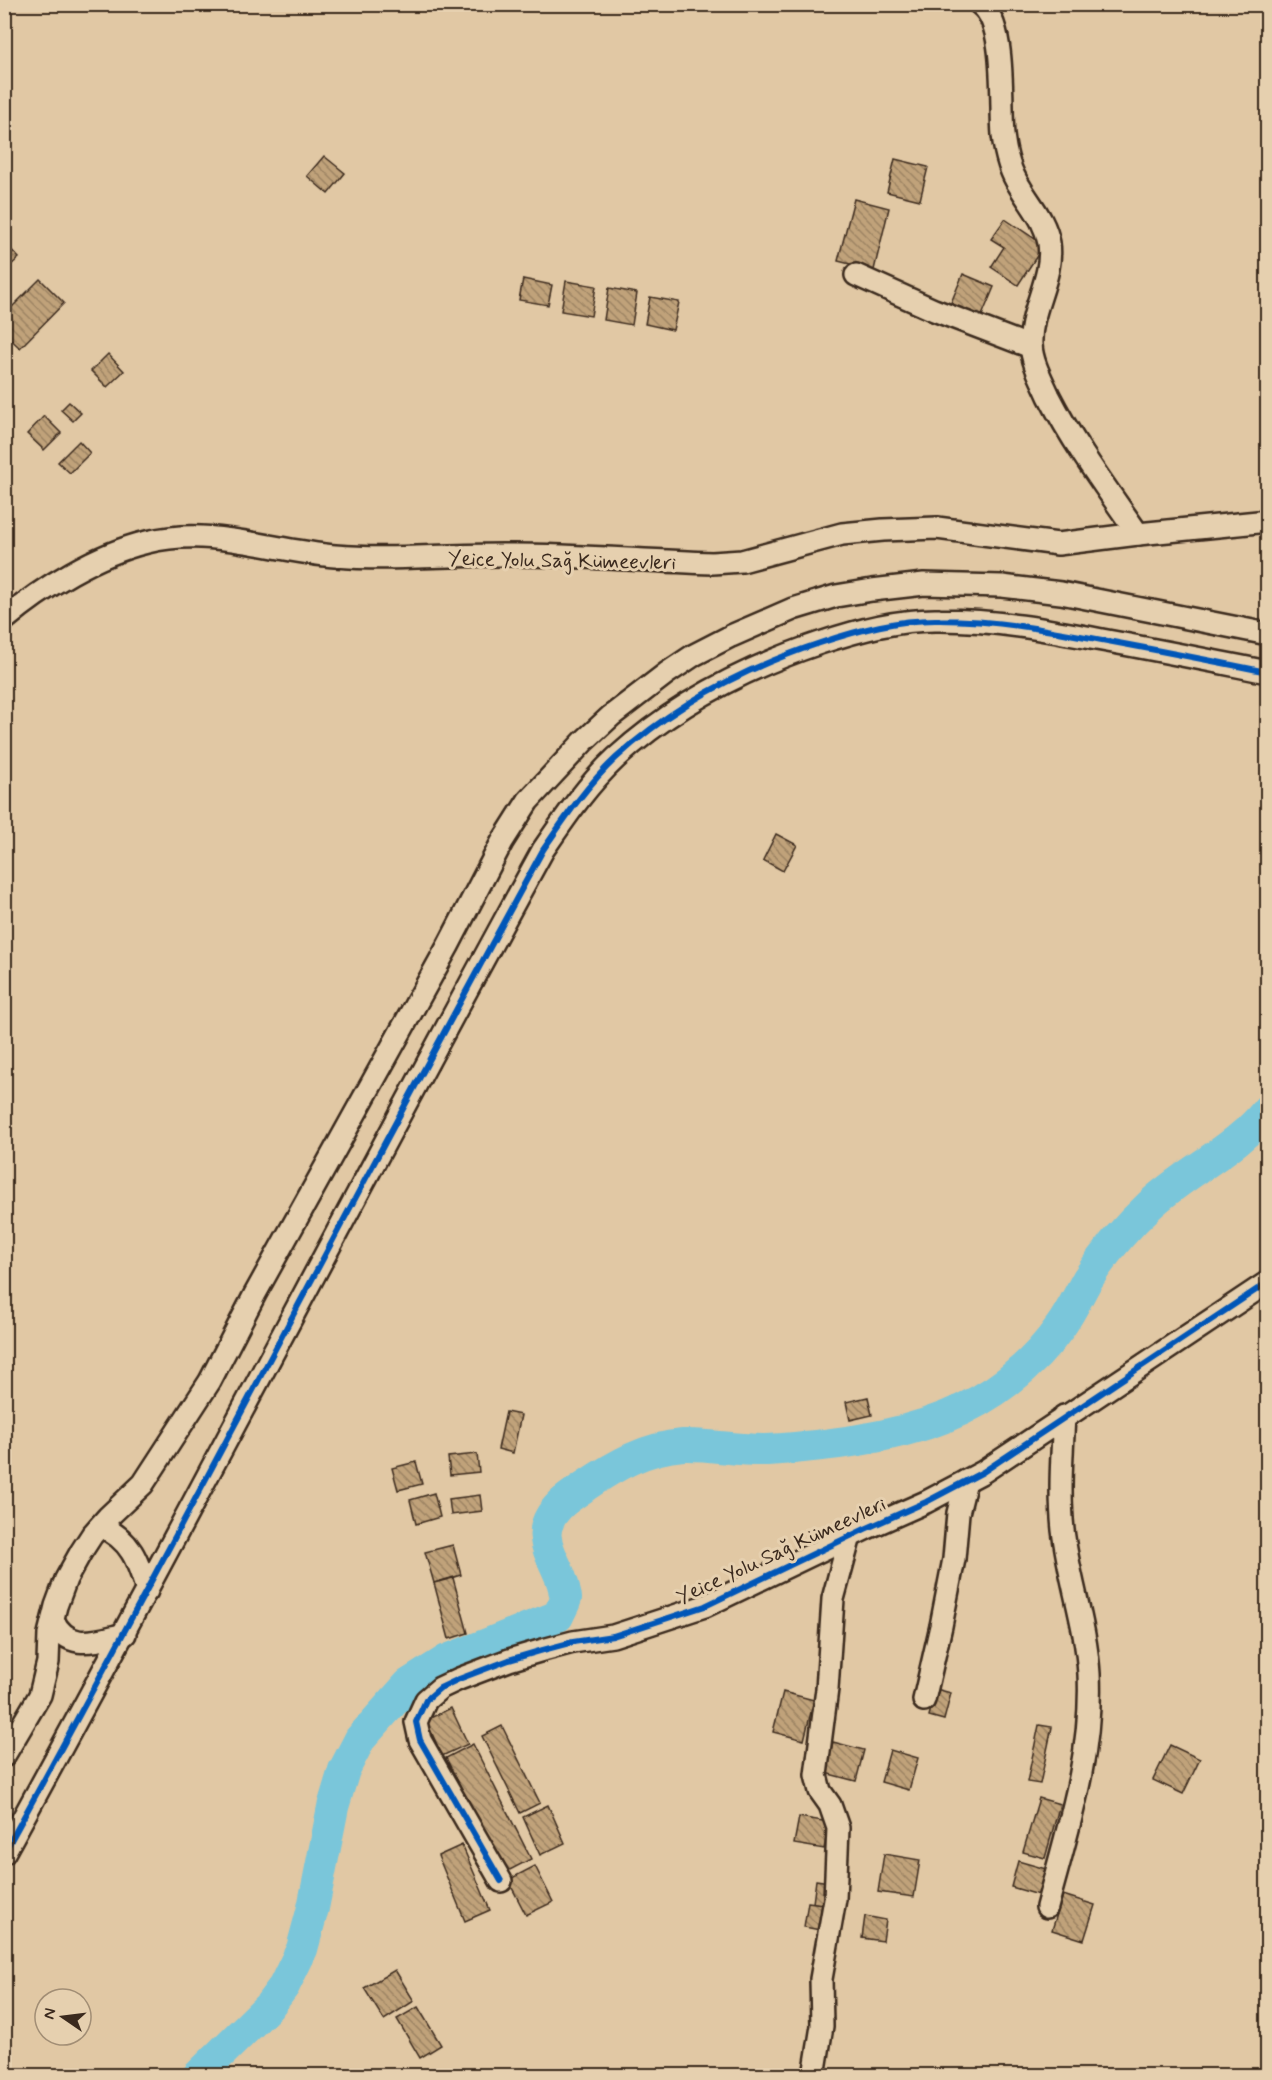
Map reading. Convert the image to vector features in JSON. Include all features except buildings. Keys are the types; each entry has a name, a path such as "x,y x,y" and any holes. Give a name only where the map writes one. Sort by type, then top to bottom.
{"street":[{"path":"980,4 993,21 997,37 1003,137 1010,166 1019,186 1044,223 1049,244 1050,260 1032,321 1031,346 1038,373 1079,448 1138,534"},
{"path":"856,274 934,310 1031,346"},
{"name":"Yeice Yolu Sağ Kümeevleri","path":"4,620 22,605 69,575 119,551 148,542 191,536 224,537 334,556 381,558 511,555 712,563 742,561 842,534 883,530 937,528 1058,544 1268,521"},
{"path":"4,1756 40,1695 48,1662 52,1620 66,1579 92,1535 143,1484 210,1382 255,1294 448,946 502,842 528,801 584,741 638,694 694,655 740,631 793,609 836,596 872,590 924,584 1002,586 1061,593 1268,634"},
{"path":"4,1853 125,1634 309,1284 543,850 589,787 614,760 638,739 703,693 782,656 850,633 912,621 939,620 1046,630 1268,672"},
{"name":"Yeice Yolu Sağ Kümeevleri","path":"501,1881 420,1740 416,1722 426,1700 440,1688 508,1660 573,1642 612,1636 705,1606 926,1502 983,1472 1268,1282"},
{"path":"1047,1907 1082,1772 1089,1706 1086,1647 1063,1530 1060,1485 1064,1416"},
{"path":"924,1700 948,1593 954,1560 958,1513 966,1481"},
{"path":"100,1526 116,1534 132,1552 147,1591"},
{"path":"814,2076 822,2026 821,1979 835,1899 838,1828 830,1805 820,1791 816,1775 827,1689 833,1599 850,1536"},
{"path":"52,1620 58,1632 65,1638 76,1641 90,1642 125,1634"}],"waterway":[{"path":"198,2076 269,2006 284,1986 302,1949 313,1908 333,1807 344,1770 360,1739 409,1684 447,1660 558,1616 566,1597 561,1577 548,1548 546,1528 550,1518 561,1504 608,1471 656,1450 683,1445 767,1450 858,1440 924,1425 962,1410 1009,1380 1049,1342 1101,1260 1141,1213 1164,1193 1242,1136 1268,1109"}],"cycle path":[{"path":"4,1853 543,850 605,768 662,721 687,704 738,676 835,638 879,626 909,621 961,620 1022,626 1268,672"},
{"path":"501,1881 420,1740 416,1722 426,1700 440,1688 509,1660 573,1642 613,1636 705,1606 926,1502 983,1472 1268,1282"}]}
